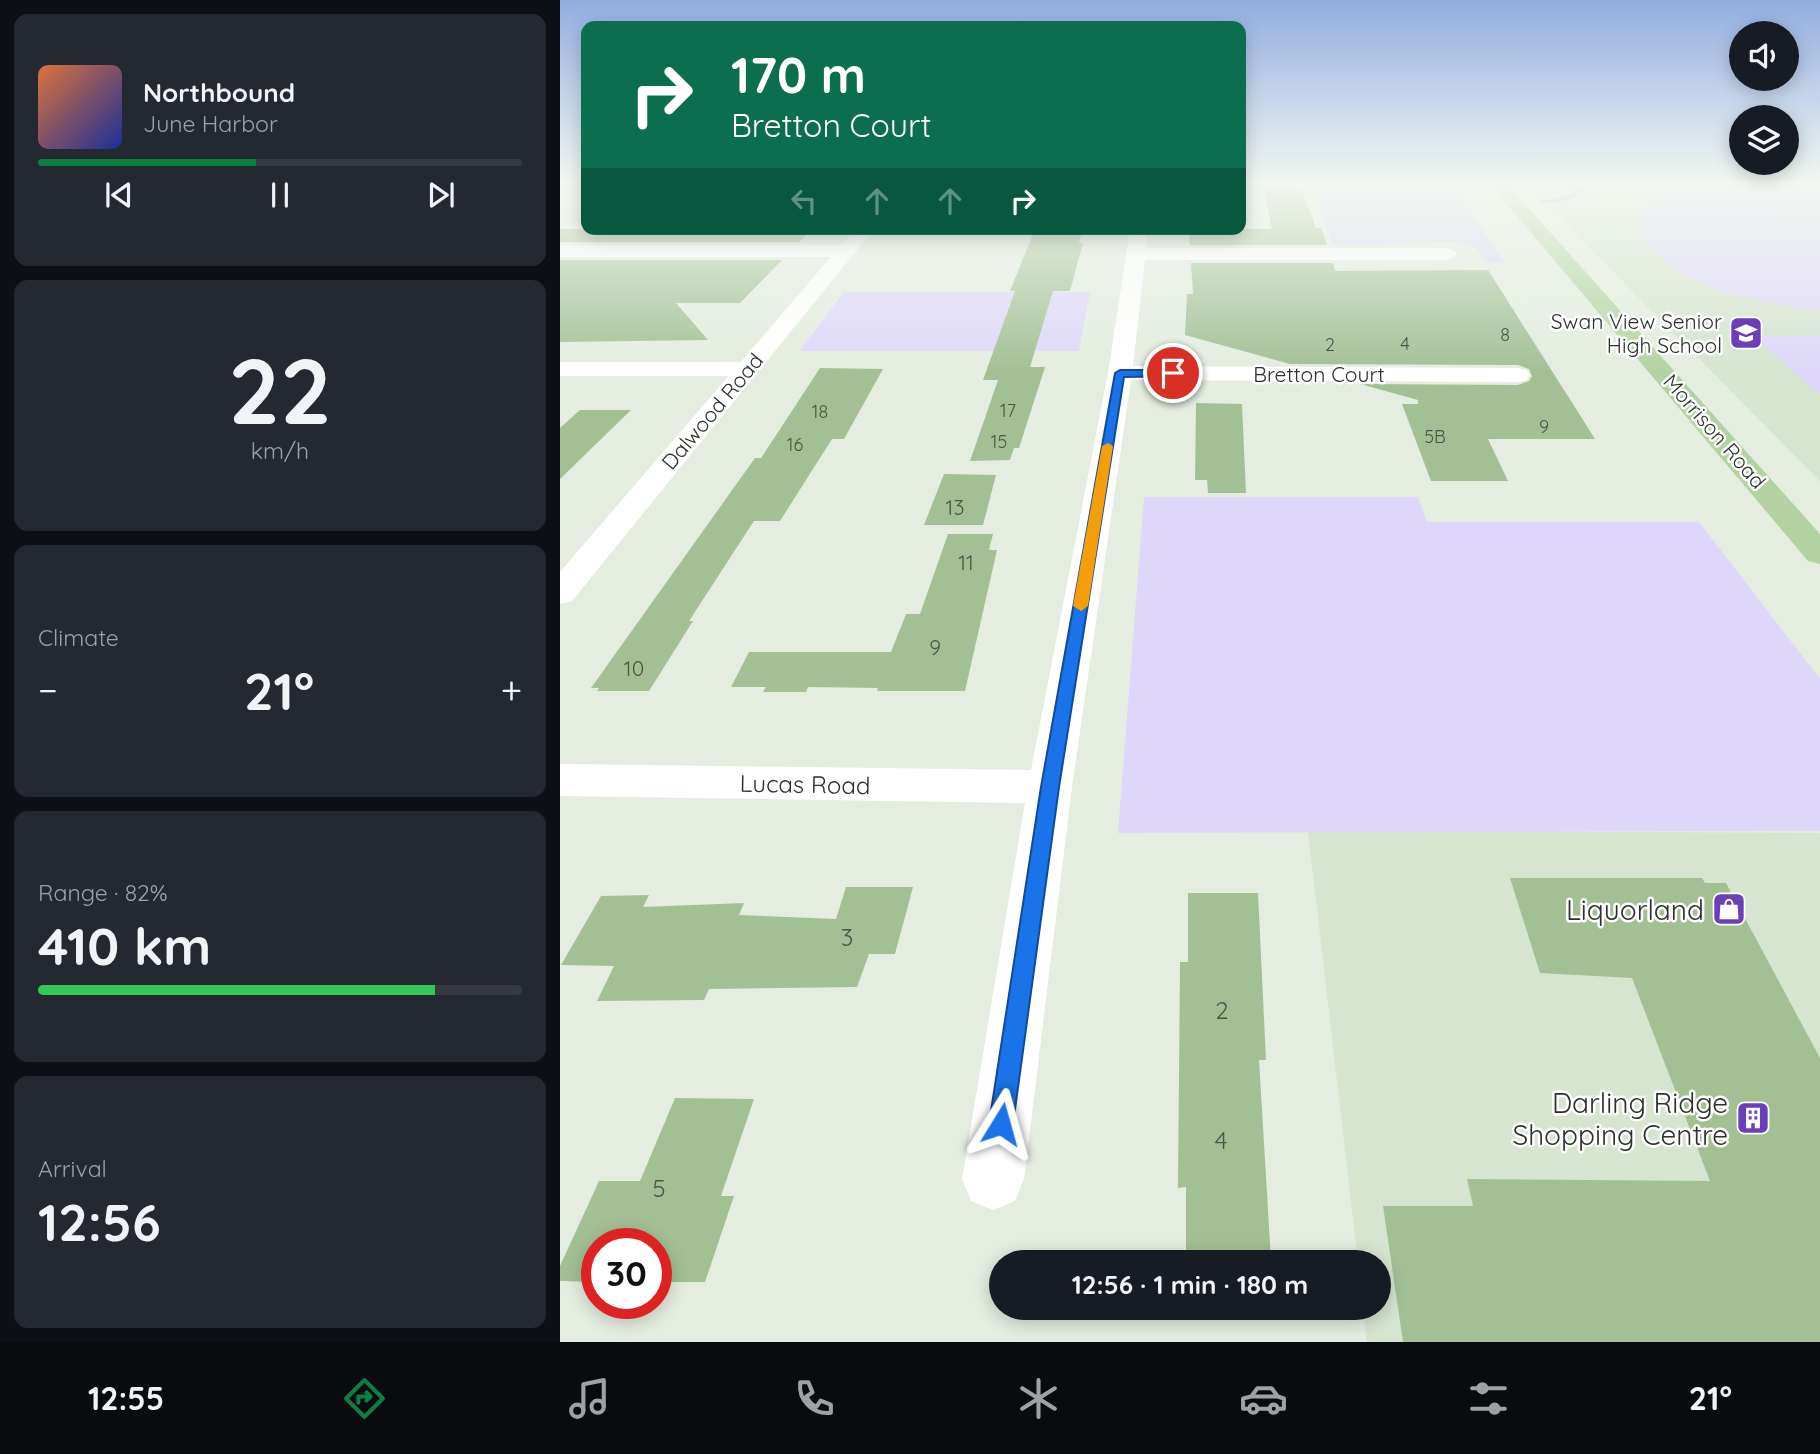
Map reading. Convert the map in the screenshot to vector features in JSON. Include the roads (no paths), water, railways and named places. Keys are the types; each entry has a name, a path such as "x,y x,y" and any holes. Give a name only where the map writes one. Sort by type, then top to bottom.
{"main road":[{"name":"Morrison Road","path":"1553,247 1820,554"}],"street":[{"name":"Dalwood Road","path":"564,584 850,247"},
{"path":"993,1179 1050,787 1120,373 1136,247"},
{"path":"1257,247 1448,254"},
{"path":"560,251 846,251"},
{"path":"560,369 747,369"},
{"name":"Bretton Court","path":"1120,373 1518,374"},
{"name":"Lucas Road","path":"560,780 1050,787"}],"place":[{"name":"Swan View Senior High School","path":"1746,333"},
{"name":"Liquorland","path":"1729,909"},
{"name":"Darling Ridge Shopping Centre","path":"1753,1118"}]}
